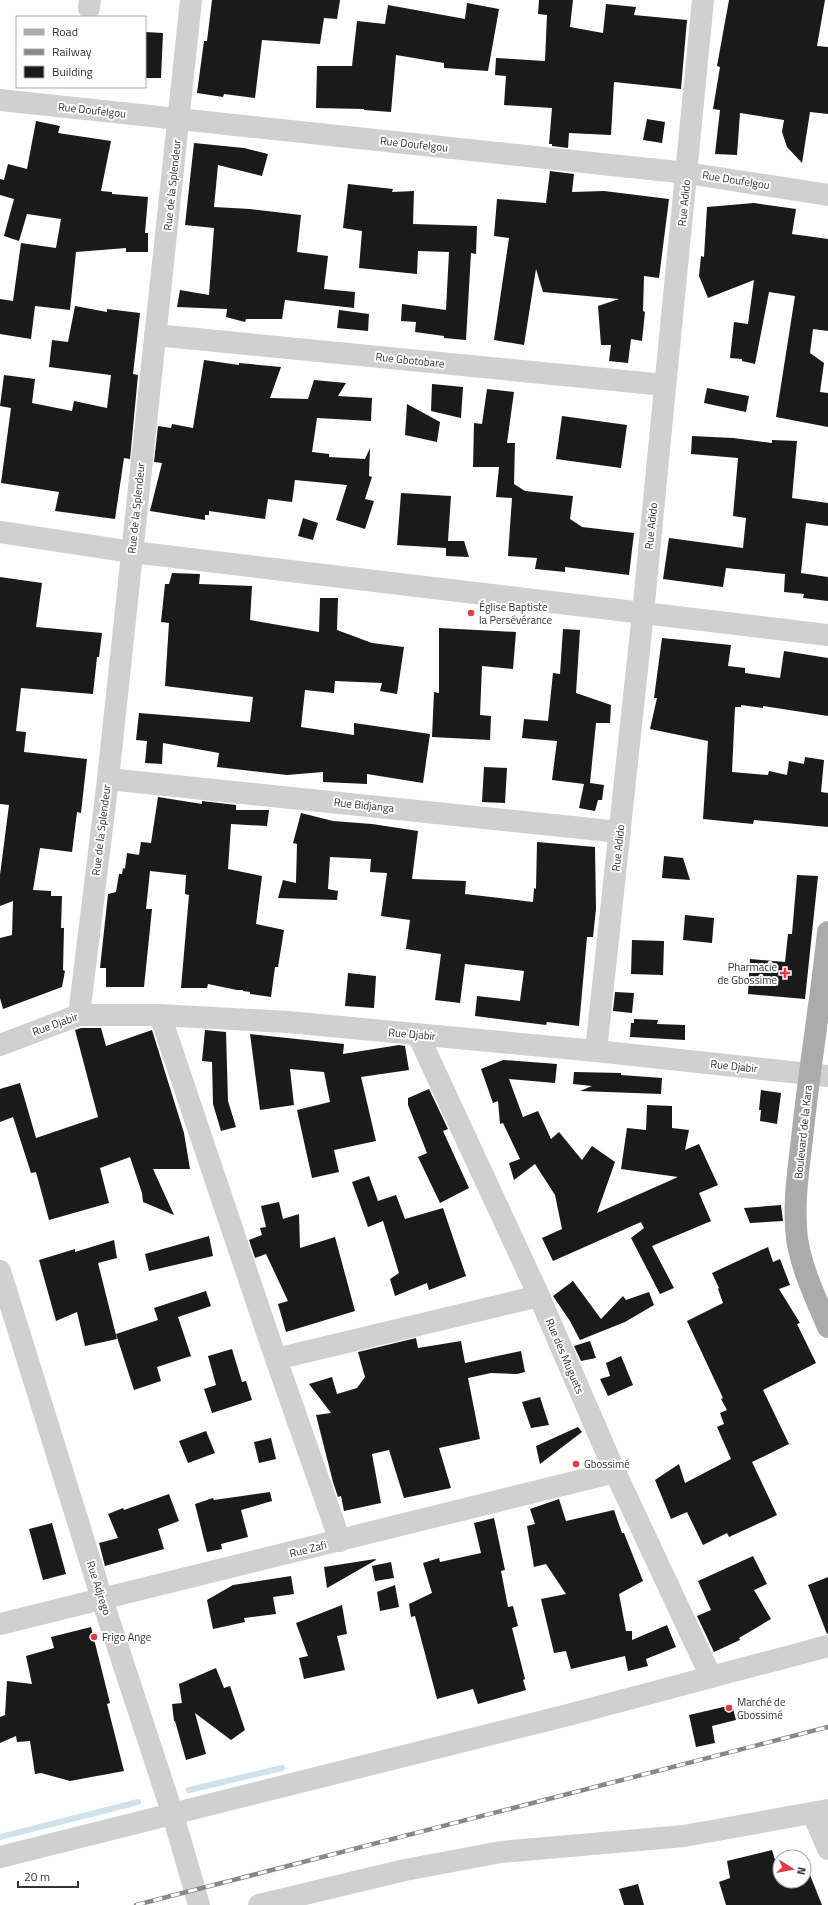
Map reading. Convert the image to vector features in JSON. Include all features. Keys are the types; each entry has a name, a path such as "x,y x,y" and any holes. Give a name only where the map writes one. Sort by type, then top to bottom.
{"main road":[{"name":"Boulevard de la Kara","path":"828,932 818,1075 796,1195 795,1218 803,1263 810,1286 828,1327"}],"street":[{"name":"Rue de la Splendeur","path":"79,1015 108,779 191,0"},
{"name":"Rue Adido","path":"596,1051 643,613 703,0"},
{"name":"Rue Doufelgou","path":"0,100 687,173 828,195"},
{"name":"Rue Gbotobare","path":"155,335 665,385"},
{"path":"0,532 132,552 828,634"},
{"name":"Rue Bidjanga","path":"108,779 620,832"},
{"name":"Rue Djabir","path":"0,1044 79,1015 160,1015 288,1022 596,1051 818,1075"},
{"path":"160,1015 276,1359 340,1541"},
{"name":"Rue des Muguets","path":"418,1035 539,1296 615,1472 711,1677"},
{"name":"Rue Adjrego","path":"0,1272 102,1599 174,1815 199,1905"},
{"path":"276,1359 539,1296"},
{"name":"Rue Zafi","path":"0,1624 615,1472"},
{"path":"0,1857 174,1815 828,1646"},
{"path":"259,1905 405,1870 501,1852 684,1836 820,1812 828,1848"}],"building":[{"path":"212,0 340,0 337,19 324,18 320,44 262,40 255,98 224,94 223,97 197,93 204,41 207,41"},
{"path":"539,0 573,0 570,27 603,33 606,4 636,7 634,15 687,20 681,89 614,82 611,135 569,133 568,148 552,146 552,144 549,144 552,108 504,105 506,76 495,75 496,58 545,61 547,15 538,14"},
{"path":"729,0 825,0 817,46 828,47 828,114 810,112 802,163 787,147 782,132 784,120 740,113 737,155 715,154 720,110 713,109 720,67 717,66"},
{"path":"467,3 499,9 488,71 444,68 444,63 396,55 391,112 364,109 316,108 317,66 352,66 357,21 385,24 388,5 465,19"},
{"path":"146,32 163,33 161,78 146,78"},
{"path":"647,119 665,122 662,143 643,140"},
{"path":"36,121 60,126 58,133 111,141 101,191 112,192 112,194 148,197 145,233 148,233 148,252 126,252 126,248 76,252 70,310 35,306 31,339 0,334 0,299 13,301 21,243 56,248 61,219 27,214 19,241 4,236 14,199 0,195 0,179 4,180 8,164 27,169"},
{"path":"194,143 244,148 268,154 262,176 218,165 214,207 250,209 301,215 297,252 328,256 324,289 355,292 354,308 285,300 282,319 246,319 245,322 226,317 227,309 177,307 180,290 209,295 214,228 185,225"},
{"path":"550,171 574,174 572,192 604,191 669,199 659,278 644,276 643,311 645,312 642,341 631,339 628,363 609,361 611,345 601,345 598,306 619,299 543,292 536,269 524,345 494,340 509,238 494,236 497,199 546,203"},
{"path":"348,184 393,189 392,192 414,191 413,224 477,226 476,254 471,253 466,340 444,338 444,336 415,332 416,322 401,321 402,304 446,310 449,252 418,251 417,274 359,268 362,231 343,228"},
{"path":"754,203 796,209 792,234 828,239 828,331 813,329 810,353 824,363 820,392 828,393 828,427 776,417 795,296 769,292 755,364 742,361 742,359 730,358 734,322 748,324 754,280 708,298 699,276 701,256 704,257 707,207"},
{"path":"75,306 107,312 107,309 140,313 133,374 138,375 130,459 124,458 115,519 55,511 59,492 1,483 11,408 0,406 4,375 35,379 32,403 72,411 74,401 107,408 111,375 49,367 52,340 68,342"},
{"path":"339,310 369,314 368,331 337,328"},
{"path":"204,360 239,365 239,363 281,367 270,398 308,399 314,380 346,383 338,396 372,398 371,421 317,418 312,452 329,454 329,457 365,459 370,448 369,476 372,477 365,499 374,501 365,529 336,520 347,485 295,480 292,502 268,499 265,519 209,511 209,515 205,515 205,520 150,511 162,463 154,462 158,426 171,428 172,424 193,428"},
{"path":"432,384 463,387 461,418 431,411"},
{"path":"707,388 749,396 746,412 704,403"},
{"path":"487,389 514,392 507,443 515,443 514,484 525,491 573,496 570,519 582,527 634,533 629,575 565,567 565,572 535,569 537,558 508,556 512,498 496,497 499,467 473,467 474,423 482,424"},
{"path":"407,404 440,422 437,442 405,435"},
{"path":"562,416 627,425 621,468 556,459"},
{"path":"692,436 733,438 772,443 772,440 797,441 792,498 828,503 828,526 806,523 801,573 828,577 828,601 803,598 804,594 784,592 785,574 726,568 723,587 663,579 669,538 743,548 746,518 733,516 738,458 691,454"},
{"path":"401,493 451,496 448,541 464,541 469,557 446,556 446,548 397,545"},
{"path":"303,518 318,523 313,540 298,536"},
{"path":"172,573 200,574 199,584 252,586 250,620 319,632 320,598 338,598 337,630 372,643 404,647 397,694 380,691 382,683 335,681 334,693 305,690 301,727 354,735 354,723 430,734 423,783 367,774 367,784 323,782 323,772 287,775 217,767 219,753 163,743 162,764 145,763 147,741 136,740 139,713 250,722 253,697 165,686 169,623 161,622 165,584 169,584"},
{"path":"0,577 42,583 36,627 102,633 99,657 97,657 93,694 21,688 16,731 26,732 24,752 87,759 81,813 77,812 72,852 40,848 33,890 51,891 51,896 62,896 61,928 64,928 63,970 65,971 62,987 3,1009 0,998 0,938 12,935 13,901 0,906 0,875 9,805 0,804"},
{"path":"439,628 516,632 513,669 482,666 480,715 491,716 490,740 432,737 434,692 439,693"},
{"path":"563,629 580,630 576,693 611,705 610,723 596,723 590,783 604,785 602,800 598,800 595,811 579,808 584,784 552,780 557,741 522,738 524,719 548,721 553,673 560,674"},
{"path":"662,638 731,645 728,666 745,668 745,673 780,678 784,651 828,658 828,716 763,706 763,708 741,705 741,707 735,707 732,772 768,775 769,771 787,775 789,761 804,764 805,757 824,760 821,792 828,793 828,827 754,820 753,824 703,819 708,741 650,729 657,698 654,698"},
{"path":"484,767 507,768 505,803 482,802"},
{"path":"158,797 202,804 202,801 236,805 236,810 269,810 267,826 231,824 228,869 262,876 256,924 284,930 278,967 275,967 271,997 250,994 250,992 243,990 208,984 207,988 181,988 189,895 185,894 186,875 150,871 146,909 152,909 144,987 106,987 106,968 100,968 108,894 116,892 119,874 122,874 123,868 125,869 127,853 139,855 141,842 151,843"},
{"path":"301,813 333,821 372,824 418,831 412,879 466,881 465,894 533,902 534,888 536,889 537,842 595,847 596,909 593,937 587,937 579,1026 547,1022 546,1025 475,1016 477,996 520,1001 524,971 465,964 460,1003 435,1000 441,954 406,949 410,920 381,916 387,873 370,872 371,859 330,857 328,889 338,891 337,900 278,898 283,880 296,883 297,844 293,843"},
{"path":"664,856 683,858 690,880 662,878"},
{"path":"797,875 818,876 805,999 748,994 750,959 785,962 788,934 792,934"},
{"path":"685,915 714,918 712,943 683,940"},
{"path":"632,940 664,941 663,975 631,974"},
{"path":"348,973 376,976 374,1008 345,1006"},
{"path":"615,992 634,993 632,1013 613,1011"},
{"path":"634,1019 658,1020 657,1024 685,1025 685,1040 630,1037 631,1023 634,1023"},
{"path":"81,1028 101,1028 106,1046 152,1030 184,1133 190,1169 153,1169 174,1215 143,1202 142,1193 130,1157 100,1168 109,1203 49,1220 36,1172 31,1173 13,1117 0,1122 0,1089 20,1083 36,1138 98,1117 75,1030"},
{"path":"205,1030 226,1032 228,1101 236,1127 221,1131 213,1104 212,1062 202,1061"},
{"path":"250,1034 344,1044 343,1054 399,1045 405,1046 409,1070 361,1077 376,1141 334,1150 339,1172 312,1178 297,1110 330,1102 324,1072 290,1069 294,1105 260,1110"},
{"path":"503,1060 557,1064 555,1083 509,1079 523,1117 538,1111 551,1139 559,1132 582,1160 592,1146 615,1162 597,1213 678,1177 621,1169 627,1128 646,1130 647,1105 672,1106 672,1128 689,1130 685,1150 699,1144 718,1185 699,1193 711,1221 652,1246 674,1288 660,1294 631,1238 644,1228 641,1222 553,1261 542,1238 562,1229 555,1195 535,1164 514,1180 509,1163 520,1159 503,1123 500,1124 498,1101 493,1103 481,1069"},
{"path":"574,1072 621,1073 621,1075 662,1078 661,1094 580,1091 592,1086 573,1084"},
{"path":"429,1089 448,1129 443,1131 469,1188 440,1203 418,1157 427,1153 408,1105 408,1098"},
{"path":"761,1090 781,1093 777,1124 760,1121 761,1110 759,1110"},
{"path":"369,1176 378,1201 396,1195 405,1219 443,1208 466,1276 429,1290 427,1283 395,1296 390,1279 399,1273 383,1221 368,1227 352,1182"},
{"path":"279,1202 283,1219 299,1214 300,1248 335,1237 355,1311 286,1332 278,1304 288,1301 266,1254 255,1258 249,1240 262,1235 260,1228 266,1227 261,1206"},
{"path":"781,1205 783,1221 750,1223 744,1208"},
{"path":"209,1236 213,1256 149,1271 145,1254"},
{"path":"114,1240 117,1258 98,1263 117,1339 85,1346 77,1312 56,1321 39,1260 75,1249 75,1252"},
{"path":"768,1247 773,1262 780,1259 790,1285 779,1289 800,1323 797,1324 816,1363 763,1390 789,1444 752,1462 777,1515 729,1537 727,1533 703,1545 687,1512 671,1519 655,1480 679,1464 685,1483 731,1459 717,1427 724,1424 720,1413 727,1410 721,1399 723,1398 687,1321 723,1303 718,1289 719,1288 712,1273"},
{"path":"573,1281 601,1319 623,1296 626,1300 649,1292 654,1305 625,1322 580,1340 570,1321 553,1296"},
{"path":"206,1291 211,1306 178,1317 191,1356 157,1367 161,1381 134,1390 116,1334 158,1320 154,1308"},
{"path":"416,1338 418,1348 461,1341 465,1363 521,1351 525,1372 517,1374 491,1373 468,1378 480,1439 439,1448 451,1488 404,1498 389,1450 372,1454 381,1503 344,1511 341,1496 338,1497 333,1482 316,1415 331,1413 309,1384 332,1377 337,1394 357,1388 365,1377 358,1352"},
{"path":"590,1341 596,1358 581,1361 574,1346"},
{"path":"232,1349 242,1382 246,1381 252,1400 212,1413 204,1389 216,1385 208,1356"},
{"path":"621,1356 633,1385 608,1396 600,1379 610,1376 606,1363"},
{"path":"540,1397 549,1425 531,1428 522,1402"},
{"path":"578,1427 582,1432 540,1464 536,1446"},
{"path":"206,1431 215,1453 188,1463 179,1441"},
{"path":"271,1438 276,1459 259,1463 254,1442"},
{"path":"270,1492 272,1501 241,1510 248,1537 221,1544 222,1549 207,1552 195,1504 213,1498 214,1500"},
{"path":"169,1494 179,1521 158,1529 164,1549 105,1566 99,1543 118,1538 108,1514"},
{"path":"559,1499 566,1521 614,1510 622,1533 624,1533 643,1581 619,1594 626,1631 632,1631 632,1640 667,1625 676,1647 646,1659 648,1666 628,1671 625,1656 571,1669 566,1651 554,1653 541,1599 566,1594 546,1564 534,1567 527,1526 535,1524 530,1509"},
{"path":"494,1518 505,1570 501,1571 508,1607 513,1606 518,1626 512,1628 525,1679 523,1680 526,1690 478,1704 473,1689 437,1699 415,1616 411,1617 409,1604 432,1593 423,1563 439,1558 440,1562 481,1553 474,1523"},
{"path":"52,1523 66,1574 43,1580 29,1529"},
{"path":"753,1556 767,1584 754,1590 771,1619 739,1638 740,1640 714,1652 697,1616 711,1610 698,1581"},
{"path":"376,1560 327,1588 324,1567"},
{"path":"391,1562 394,1578 375,1581 372,1566"},
{"path":"291,1576 294,1594 273,1597 276,1614 244,1618 245,1622 213,1629 207,1600 233,1585"},
{"path":"828,1577 828,1633 827,1634 808,1585"},
{"path":"395,1585 399,1607 380,1611 377,1592"},
{"path":"342,1605 347,1634 337,1636 345,1670 304,1679 299,1658 308,1656 296,1623"},
{"path":"91,1627 110,1703 107,1704 124,1771 70,1781 41,1773 35,1774 30,1741 17,1742 16,1736 0,1743 0,1717 5,1715 7,1681 32,1684 26,1656 54,1648 51,1637"},
{"path":"216,1668 224,1688 230,1686 245,1730 231,1740 195,1713 206,1754 186,1760 174,1721 172,1704 182,1703 179,1684"},
{"path":"732,1705 736,1720 712,1726 715,1743 696,1747 689,1715"},
{"path":"772,1850 772,1889 812,1889 812,1880 822,1905 726,1905 719,1882 730,1878 727,1861"},
{"path":"638,1884 644,1905 624,1905 619,1889"}],"waterway":[{"path":"189,1790 282,1768"},
{"path":"0,1837 138,1802"}],"railway":[{"path":"136,1905 828,1727"}],"place":[{"name":"Église Baptiste la Persévérance","path":"471,613"},
{"name":"Pharmacie de Gbossime","path":"785,973"},
{"name":"Gbossimé","path":"576,1464"},
{"name":"Frigo Ange","path":"94,1637"},
{"name":"Marché de Gbossimé","path":"729,1708"}]}
